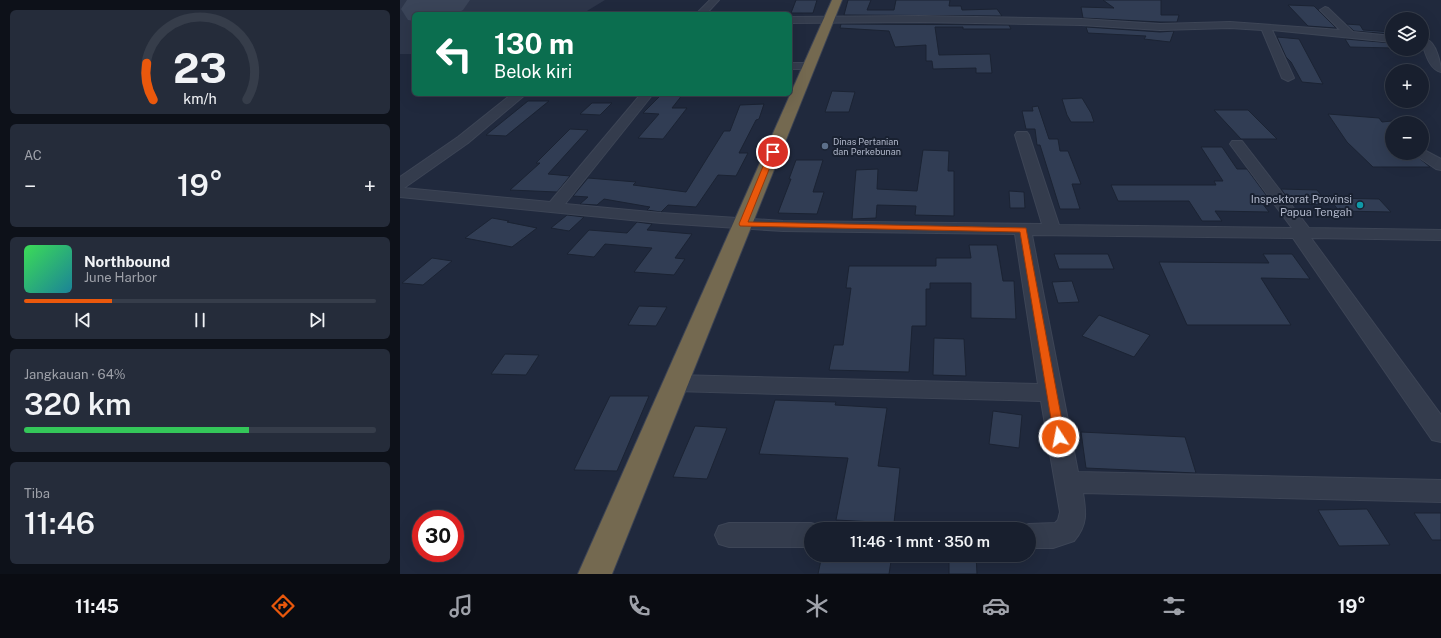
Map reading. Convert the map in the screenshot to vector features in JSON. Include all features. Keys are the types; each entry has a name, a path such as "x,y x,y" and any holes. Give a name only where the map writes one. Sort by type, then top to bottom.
{"highway":[{"path":"792,88 800,66 820,40 837,0"},
{"path":"594,574 743,224 789,96"}],"street":[{"path":"703,12 715,0"},
{"path":"1325,10 1350,35"},
{"path":"792,20 919,19 1081,22 1160,27 1218,25 1266,27 1385,38"},
{"path":"1266,27 1288,78"},
{"path":"1429,43 1441,43"},
{"path":"1429,52 1434,61 1441,68"},
{"path":"400,184 463,140 518,96"},
{"path":"554,207 645,96"},
{"path":"1022,135 1052,230"},
{"path":"1237,144 1441,433"},
{"path":"1429,158 1441,166"},
{"path":"400,192 743,224 1023,230 1441,235"},
{"path":"1023,230 1073,512 1069,528 1059,535 1036,536"},
{"path":"676,383 1051,393"},
{"path":"1068,482 1441,491"},
{"path":"728,535 804,535"}],"shaded area":[{"path":"400,0 605,0 585,12 412,12 412,54 400,54"}],"building":[{"path":"796,0 817,0 813,13 791,12"},
{"path":"848,0 871,0 867,10 894,10 896,0 950,0 949,6 961,6 962,10 997,9 1002,16 844,15"},
{"path":"1103,0 1161,0 1161,15 1179,15 1177,22 1083,18 1081,7 1114,8"},
{"path":"1288,5 1314,6 1336,28 1308,26"},
{"path":"841,24 1009,25 1011,29 963,29 963,27 935,27 939,55 990,54 992,73 976,73 976,68 933,69 932,61 926,61 926,45 895,47 889,31 840,28"},
{"path":"1346,24 1360,25 1363,30 1385,32 1385,33 1354,31"},
{"path":"1086,27 1160,32 1174,31 1170,42 1144,39 1146,36 1088,33"},
{"path":"1277,37 1299,39 1323,84 1302,82 1291,62 1286,57"},
{"path":"1345,39 1385,42 1385,48 1350,47"},
{"path":"832,91 855,92 849,112 825,112"},
{"path":"660,96 681,96 672,108 687,108 663,139 638,138 659,114 643,113"},
{"path":"1082,98 1091,113 1094,122 1071,122 1067,115 1062,99"},
{"path":"528,101 549,101 506,136 486,135"},
{"path":"592,103 612,103 600,115 580,114"},
{"path":"764,104 759,119 756,120 739,153 748,153 736,176 718,175 696,207 668,205 661,212 647,210 650,207 604,199 597,205 580,204 588,197 573,196 588,178 636,182 633,185 686,192 724,131 730,131 740,105"},
{"path":"1038,106 1049,139 1058,139 1060,151 1068,151 1081,184 1072,184 1080,209 1060,209 1040,145 1037,145 1035,129 1026,129 1022,111 1033,111 1032,107"},
{"path":"1214,110 1248,110 1277,139 1241,139"},
{"path":"1328,114 1379,118 1382,122 1385,122 1385,160 1422,160 1430,167 1373,167 1347,142"},
{"path":"570,129 588,130 548,174 570,176 557,192 510,190 540,163 536,163"},
{"path":"1201,147 1222,147 1237,169 1247,169 1272,203 1262,203 1269,212 1215,211 1222,221 1202,221 1189,201 1118,201 1111,185 1216,185 1214,181 1223,181"},
{"path":"923,150 949,151 948,171 954,171 954,216 915,215 916,206 877,205 876,218 852,219 856,170 878,169 877,189 917,191"},
{"path":"796,160 823,160 813,192 824,192 817,214 778,213 791,179 789,179"},
{"path":"1281,189 1317,190 1329,205 1292,204"},
{"path":"1009,191 1024,192 1025,208 1010,208"},
{"name":"Inspektorat Provinsi Papua Tengah","path":"1329,198 1379,199 1391,212 1339,211"},
{"path":"567,215 584,217 569,231 551,228"},
{"path":"492,218 537,228 512,247 465,238"},
{"path":"637,222 652,224 647,230 692,234 675,258 685,259 674,275 634,272 652,248 605,244 594,257 567,254 589,230 627,233"},
{"path":"969,245 997,245 1003,281 1014,281 1016,319 971,318 971,283 930,283 930,289 926,289 926,326 912,326 909,372 829,370 834,345 843,345 851,288 846,288 849,266 936,266 936,258 971,258"},
{"path":"1054,254 1108,254 1114,269 1059,269"},
{"path":"1263,254 1292,254 1310,279 1261,278 1291,325 1187,325 1159,262 1269,263"},
{"path":"432,258 452,261 423,285 402,283"},
{"path":"1072,281 1079,302 1058,303 1052,282"},
{"path":"639,306 667,307 656,326 628,325"},
{"path":"1099,315 1150,335 1134,357 1082,336"},
{"path":"934,338 964,339 966,376 933,375"},
{"path":"505,354 539,355 526,375 491,374"},
{"path":"610,396 649,396 617,471 574,470"},
{"path":"775,400 836,402 835,405 887,408 878,466 900,468 894,522 836,520 848,458 759,454"},
{"path":"993,411 1022,415 1019,448 989,444"},
{"path":"695,426 727,428 707,479 673,477"},
{"path":"1081,432 1185,437 1196,473 1086,468"},
{"path":"1367,509 1390,545 1339,546 1318,510"},
{"path":"1414,513 1441,513 1441,540 1432,540"},
{"path":"821,562 891,562 889,574 818,574"},
{"path":"949,562 976,562 977,574 949,574"}],"runway":[{"path":"426,9 446,0"}],"place":[{"name":"Dinas Pertanian dan Perkebunan","path":"825,146"},
{"name":"Inspektorat Provinsi Papua Tengah","path":"1360,205"}],"route":[{"path":"773,152 743,224 1023,230 1059,437"}]}
